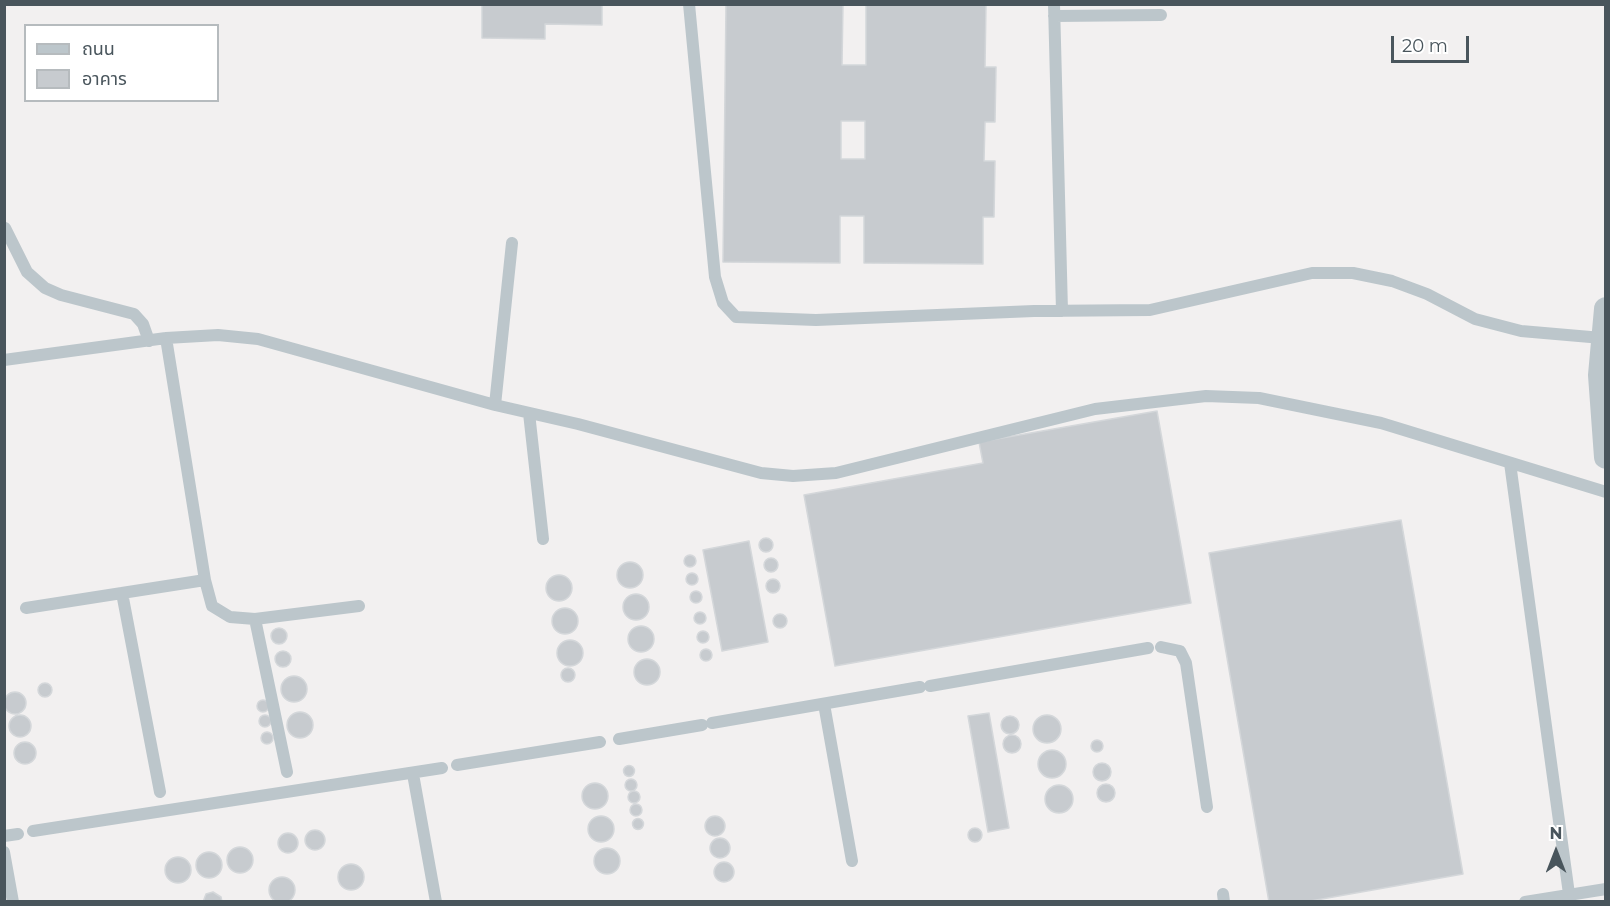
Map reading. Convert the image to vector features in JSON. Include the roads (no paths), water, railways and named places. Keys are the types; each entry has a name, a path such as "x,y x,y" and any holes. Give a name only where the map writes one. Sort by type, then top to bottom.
{"street":[{"path":"1605,309 1600,375 1605,457"}],"lane":[{"path":"689,4 715,277 723,303 736,316 816,320 1150,310 1312,273 1353,273 1392,281 1427,294 1475,319 1521,331 1602,338"},
{"path":"1062,311 1054,10 1161,15"},
{"path":"5,228 20,262 27,272 45,288 61,295 134,314 143,324 149,341"},
{"path":"495,405 512,243"},
{"path":"4,360 166,338 218,335 258,339 495,405 761,472 793,476 836,472 1095,409 1206,396 1259,398 1381,423 1605,492"},
{"path":"166,338 205,580 212,606 230,617 255,619 359,606"},
{"path":"529,413 543,539"},
{"path":"1510,463 1569,894"},
{"path":"26,608 205,580"},
{"path":"122,593 160,792"},
{"path":"255,619 287,772"},
{"path":"1161,647 1180,651 1185,663 1207,807"},
{"path":"619,739 1148,648"},
{"path":"824,704 852,861"},
{"path":"457,765 600,742"},
{"path":"33,831 442,768"},
{"path":"413,774 436,902"},
{"path":"4,836 18,834"},
{"path":"4,852 13,902"},
{"path":"1525,902 1605,888"}]}
